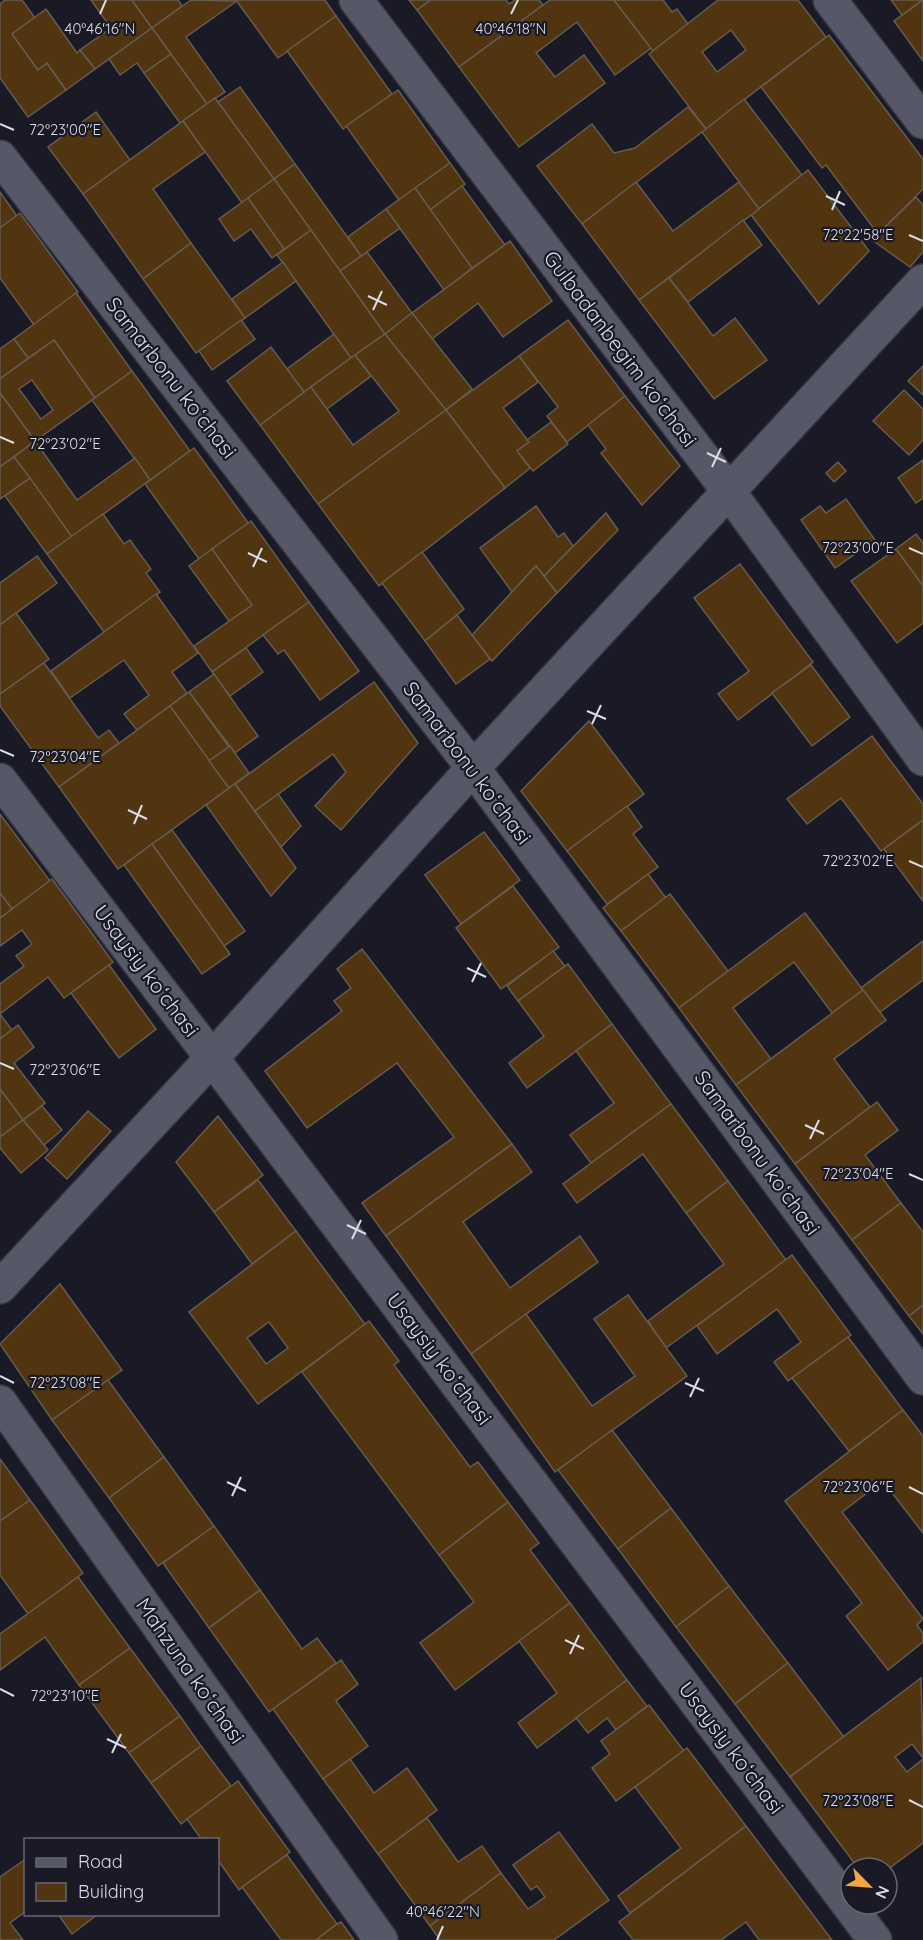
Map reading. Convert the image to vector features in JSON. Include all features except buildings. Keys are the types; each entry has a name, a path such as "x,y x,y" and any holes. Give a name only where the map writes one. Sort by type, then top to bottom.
{"street":[{"name":"Gulbadanbegim koʻchasi","path":"356,0 730,493 923,759"},
{"path":"830,0 923,122"},
{"name":"Samarbonu koʻchasi","path":"0,157 473,768 923,1378"},
{"path":"0,1287 212,1058 473,768 730,493 923,281"},
{"name":"Usaysiy koʻchasi","path":"0,780 212,1058 875,1940"},
{"name":"Mahzuna koʻchasi","path":"0,1402 381,1940"}]}
